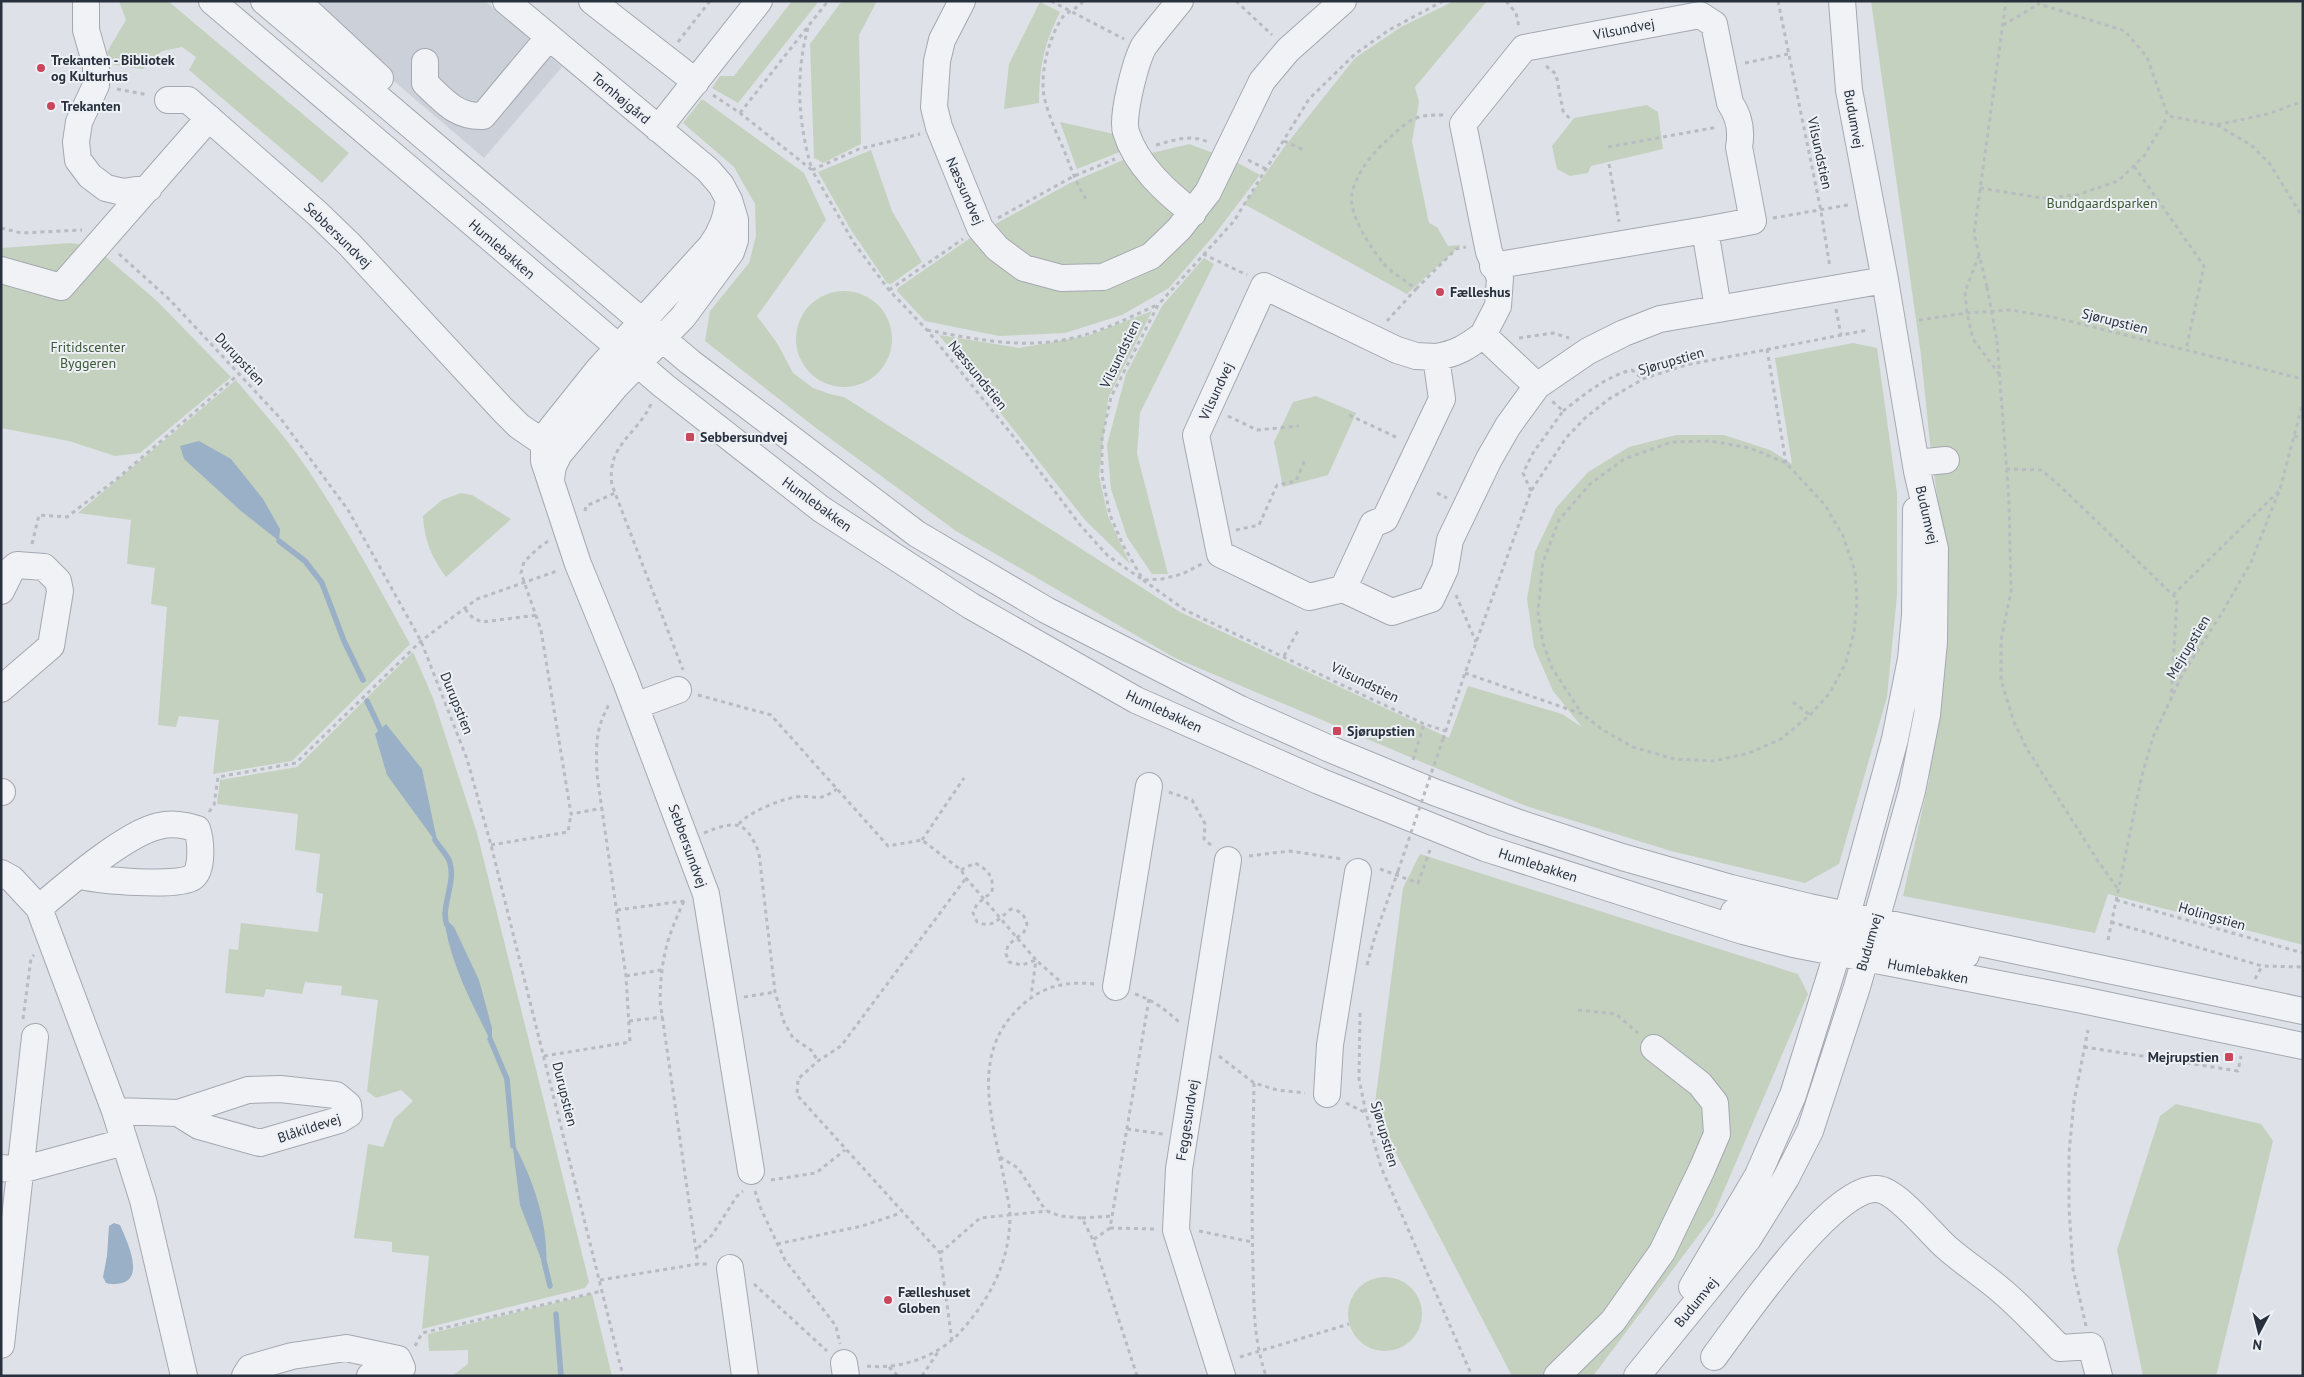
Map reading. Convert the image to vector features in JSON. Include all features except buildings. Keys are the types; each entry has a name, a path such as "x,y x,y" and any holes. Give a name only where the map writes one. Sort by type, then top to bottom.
{"street":[{"path":"86,1 86,30 96,66 96,85 79,122 76,142 78,160 90,176 106,188 123,192 149,188"},
{"name":"Humlebakken","path":"212,1 628,356 821,509 971,606 1136,700 1407,818 1485,848 1597,885 1843,934 2082,1000 2303,1046"},
{"name":"Humlebakken","path":"264,1 652,331 772,426 917,534 1046,610 1240,708 1418,786 1516,822 1622,857 1731,888 1843,934 1870,941 2119,973 2303,1012"},
{"path":"297,1 390,88 417,132"},
{"name":"Tornhøjgård","path":"506,1 708,170 721,184 729,200 735,220 735,240 731,252 683,317 652,331 628,356"},
{"path":"658,129 759,1"},
{"name":"Næssundvej","path":"962,1 942,40 939,54 934,107 942,135 980,228 997,248 1024,268 1060,278 1102,277 1152,256 1193,213 1208,192 1262,82 1288,50 1343,1"},
{"path":"1180,1 1143,48 1128,95 1125,129 1134,151 1154,178 1176,200 1193,213"},
{"name":"Budumvej","path":"1642,1368 1748,1239 1786,1178 1813,1123 1870,941 1912,791 1927,715 1934,642 1935,549 1916,467 1885,280 1849,90 1842,1"},
{"path":"594,2 696,82"},
{"name":"Vilsundvej","path":"1532,46 1700,15 1714,24 1730,103 1737,113 1739,123 1741,137 1739,147 1753,221"},
{"path":"425,62 425,83 450,107 469,116 484,116 549,37"},
{"path":"1532,46 1463,124 1490,255 1500,278 1498,306 1487,328 1537,386"},
{"name":"Sebbersundvej","path":"168,100 188,100 318,214 356,252 502,409 519,426 551,448"},
{"path":"1,270 61,287 209,118"},
{"path":"1490,255 1623,244 1753,221"},
{"path":"1705,230 1718,308"},
{"path":"1218,544 1309,597 1342,589 1392,612 1431,599 1445,569 1450,540 1488,459 1508,426 1537,386 1588,351 1624,333 1660,319 1718,308 1834,299 1885,280"},
{"name":"Vilsundvej","path":"1218,544 1196,435 1264,286 1416,356 1436,357 1452,355 1466,348 1487,328"},
{"name":"Sebbersundvej","path":"628,356 598,370 550,430 553,466 551,479 578,564 625,679 687,842 695,897 752,1177"},
{"path":"1342,589 1374,524 1385,519 1442,399 1436,357"},
{"path":"1916,467 1946,460"},
{"name":"Budumvej","path":"1642,1368 1758,1175 1793,1095 1843,934 1894,739 1911,659 1915,615 1916,467"},
{"path":"1,591 12,569 17,565 26,565 44,567 58,581 60,592 51,646 1,690"},
{"path":"635,706 678,690"},
{"path":"1116,987 1149,786"},
{"path":"39,908 106,854 147,830 161,826 187,826 197,829 201,849 196,874 191,879 171,882 124,881 98,880 80,876"},
{"name":"Feggesundvej","path":"1222,1376 1176,1232 1179,1169 1228,860"},
{"path":"1327,1094 1330,1045 1362,867"},
{"path":"1,873 12,879 39,908 115,1111 143,1200 184,1376"},
{"path":"1,1345 11,1169 35,1037"},
{"path":"1557,1376 1614,1321 1662,1252 1717,1134 1715,1103 1700,1084 1654,1048"},
{"name":"Blåkildevej","path":"115,1111 178,1113 248,1090 280,1088 336,1094 348,1104 349,1114 339,1120 260,1143 199,1126 178,1113"},
{"path":"11,1169 124,1142"},
{"path":"1714,1357 1798,1247 1825,1219 1859,1192 1878,1189 1896,1198 1946,1247 2004,1292 2060,1348 2091,1346 2100,1376"},
{"path":"740,1274 735,1304 745,1376"},
{"path":"245,1376 250,1368 292,1356 346,1348 398,1358 402,1368 370,1376"}],"path":[{"path":"665,59 710,1"},
{"name":"Næssundstien","path":"812,170 740,113 828,1"},
{"path":"1051,1 1112,33"},
{"path":"1083,1 1063,16 1051,42 1044,71 1044,94 1048,112 1074,176 1088,202"},
{"path":"1236,1 1288,50"},
{"name":"Vilsundstien","path":"1443,1 1389,30 1355,54 1309,99 1234,221 1158,305 1111,398 1102,438 1102,475 1110,515 1143,580 1184,610 1424,724 1446,731"},
{"path":"1506,1 1516,13 1532,46 1543,63 1556,74 1563,111 1571,120"},
{"name":"Vilsundstien","path":"1778,1 1821,211 1841,335"},
{"path":"2006,1 1974,234 1988,287 1998,341 2009,501 2011,592 2001,640 2002,680 2014,722 2027,749 2098,861 2118,889"},
{"path":"2002,26 2039,3 2125,31 2147,57 2168,116"},
{"name":"Næssundstien","path":"808,28 803,45 799,81 804,141 812,170 854,243 889,290 927,330 1017,441 1080,526 1108,556 1143,580"},
{"path":"1723,68 1788,54"},
{"path":"696,82 740,113"},
{"path":"2216,125 2268,114 2303,101"},
{"path":"1416,290 1384,264 1364,235 1355,215 1352,195 1360,171 1380,146 1408,123 1425,114 1450,116 1463,124"},
{"path":"1980,188 2042,198 2077,195 2118,181 2144,156 2168,116"},
{"path":"2168,116 2216,125 2251,145 2270,164 2303,218"},
{"path":"1608,147 1739,123"},
{"path":"812,170 859,149 910,138"},
{"path":"889,290 980,228 1074,176 1134,151 1190,138 1198,138 1228,150 1266,169"},
{"path":"1284,141 1304,150"},
{"path":"1609,164 1623,244"},
{"path":"2134,166 2204,266 2186,350"},
{"path":"1753,221 1848,205"},
{"name":"Durupstien","path":"1,228 21,233 82,230 96,232 170,300 281,419 348,510 420,641 467,759 491,845 623,1376"},
{"path":"1372,337 1456,249 1490,255"},
{"path":"1203,254 1248,275"},
{"path":"1980,254 1965,292 1967,313 1973,340 1999,375"},
{"path":"927,330 984,341 1023,344 1068,339 1110,326 1158,305"},
{"name":"Sjørupstien","path":"1919,320 1967,313 2011,310 2057,318 2303,379"},
{"path":"1487,328 1515,337 1564,335 1588,351"},
{"name":"Sjørupstien","path":"1366,972 1375,936 1465,673 1531,491 1566,438 1585,418 1609,398 1642,379 1686,365 1868,330"},
{"path":"1767,349 1786,463"},
{"path":"1531,491 1523,473 1533,453 1562,411 1597,386 1620,373 1632,370 1642,379"},
{"path":"26,565 39,515 67,517 118,478 239,374"},
{"path":"1537,386 1562,411"},
{"name":"Mejrupstien","path":"2108,940 2141,779 2153,736 2183,673 2222,613 2251,562 2280,490 2303,402"},
{"path":"651,404 616,452 610,470 612,485 686,676 678,690 772,716 888,846 922,840 964,778"},
{"path":"1209,407 1257,430 1299,426"},
{"path":"1349,415 1418,448"},
{"path":"2294,436 2303,438"},
{"path":"1465,673 1582,714 1603,730 1634,747 1674,759 1714,761 1749,753 1781,739 1810,715 1830,693 1846,662 1854,632 1857,602 1855,571 1843,536 1825,505 1786,463 1750,448 1710,441 1672,442 1624,460 1590,484 1559,520 1543,562 1538,612 1544,643 1552,668 1582,714"},
{"path":"1143,580 1162,579 1182,574 1218,544 1259,525 1277,485 1296,481 1305,460"},
{"path":"2006,469 2041,470 2178,599 2170,700"},
{"path":"2173,595 2280,490"},
{"path":"197,829 214,806 218,777 296,763 420,641 477,599 578,564"},
{"path":"1445,569 1477,642"},
{"path":"465,609 473,618 482,622 537,615 571,814 568,832 491,845"},
{"path":"1284,656 1299,629"},
{"path":"544,1056 630,1042 626,976 597,775 596,743 601,718 625,679"},
{"path":"1794,702 1810,715"},
{"path":"1413,760 1424,724"},
{"path":"1149,786 1192,800 1205,824 1204,839"},
{"path":"739,824 744,817 781,802 796,798 823,799 837,789"},
{"path":"571,814 603,808"},
{"path":"687,842 723,826 739,824 748,830 759,853 776,992 784,1022 793,1038 811,1050 818,1061"},
{"path":"922,840 961,870 1036,960 1063,983"},
{"path":"1263,853 1290,851 1396,875 1418,883 1430,849"},
{"path":"961,870 975,863 988,870 993,882 992,892 977,904 973,913 977,922 986,926 993,924 1011,909 1018,910 1024,914 1027,924 1024,932 1008,945 1006,954 1009,962 1022,965 1036,960"},
{"path":"952,1342 940,1253 797,1096 798,1079 818,1061 841,1046 966,878"},
{"path":"617,910 695,897"},
{"path":"695,897 668,936 661,970 660,1002 698,1264"},
{"name":"Holingstien","path":"2116,900 2303,953"},
{"path":"2111,922 2262,966 2303,967"},
{"path":"35,1037 22,1031 31,958 52,941"},
{"path":"1031,997 1036,960"},
{"path":"2254,981 2262,966"},
{"path":"626,976 661,970"},
{"path":"600,1280 698,1264 715,1264 740,1274 845,1369 880,1368 903,1364 938,1351 952,1342 979,1311 1001,1271 1008,1243 1010,1216 988,1086 990,1058 995,1041 1008,1019 1031,997 1063,983 1116,987 1149,999 1167,1011 1200,1042 1254,1083 1296,1093 1327,1094"},
{"path":"735,999 776,992"},
{"path":"1110,1228 1149,999"},
{"name":"Sjørupstien","path":"1360,1005 1359,1079 1381,1167 1472,1376"},
{"path":"1578,1010 1616,1014 1654,1048"},
{"path":"629,1021 662,1017"},
{"path":"2088,1030 2074,1101 2069,1153 2069,1208 2073,1270 2091,1346"},
{"path":"2084,1047 2238,1071 2241,1052"},
{"path":"1254,1083 1252,1242 1254,1330 1258,1352 1266,1376"},
{"path":"1127,1129 1156,1133"},
{"path":"697,1248 720,1225 737,1196 752,1177 816,1173 845,1150"},
{"path":"1000,1157 1018,1168 1047,1211"},
{"path":"752,1177 761,1209 785,1260 836,1326 845,1369"},
{"path":"940,1253 980,1218 1047,1211 1060,1216 1082,1218 1112,1216"},
{"path":"777,1244 862,1226 901,1212"},
{"path":"1082,1218 1093,1240 1137,1376"},
{"path":"1093,1240 1110,1228 1176,1232 1200,1231 1252,1242"},
{"path":"402,1368 422,1333 602,1291"},
{"path":"1252,1354 1349,1324"},
{"path":"922,1376 938,1351"},
{"path":"889,1366 898,1376"}],"shaded area":[{"path":"300,1 485,1 562,67 484,158"}],"green space":[{"path":"119,1 168,1 349,153 322,183 189,70 196,57 182,47 162,51 143,69 114,65 107,52 126,20"},
{"path":"792,1 819,1 738,103 712,88 720,76 734,76"},
{"path":"842,1 877,1 859,35 861,144 823,163 814,158 810,44"},
{"path":"1454,1 1487,1 1415,87 1419,102 1412,142 1429,223 1437,227 1448,246 1461,245 1407,294 1244,204 1285,146 1355,58 1401,27"},
{"name":"Bundgaardsparken","path":"1871,1 2303,1 2303,945 2108,894 2095,933 1903,896 1929,780 1944,641 1944,547 1930,443 1921,355"},
{"path":"1040,2 1060,12 1046,46 1040,77 1039,103 1004,109 1009,64"},
{"path":"702,99 804,173 826,220 757,316 777,343 793,373 813,388 844,397 1180,612 1449,738 1468,686 1562,714 1582,727 1553,691 1534,647 1527,599 1535,552 1556,508 1588,472 1629,447 1676,435 1724,435 1770,450 1792,464 1775,358 1853,343 1877,348 1897,493 1897,595 1887,697 1839,864 1805,883 1671,851 1526,806 1175,658 956,531 816,428 705,341 710,311 749,263 756,236 755,204 734,167 683,123"},
{"path":"1647,105 1658,112 1663,149 1591,166 1588,173 1570,176 1557,169 1552,146 1574,118"},
{"path":"1060,122 1114,134 1122,151 1077,169"},
{"path":"1189,144 1219,155 1199,194 1185,197 1144,155"},
{"path":"871,150 892,211 922,262 891,284 887,283 851,230 818,172"},
{"path":"1130,157 1179,216 1163,237 1096,272 1027,263 988,228 1070,183"},
{"path":"1234,161 1260,175 1215,234 1169,288 1122,315 1065,333 999,336 925,321 897,291 898,288 976,234 993,255 1108,281"},
{"name":"Fritidscenter Byggeren","path":"70,243 85,245 106,257 158,302 231,377 140,453 115,456 69,441 1,428 1,248"},
{"path":"1204,258 1214,264 1140,413 1137,454 1168,574 1152,574 1127,537 1111,489 1107,445 1126,374 1162,306"},
{"path":"844,291 862,295 878,305 888,321 892,339 888,357 878,373 862,383 844,387 826,383 810,373 800,357 796,339 800,321 810,305 826,295"},
{"path":"1152,311 1108,398 1099,476 1108,516 1130,564 1085,520 939,335 1019,348 1087,336"},
{"path":"236,380 299,457 357,549 410,644 292,761 213,774 219,720 179,716 176,727 158,725 167,607 151,604 155,568 127,564 131,520 78,513"},
{"path":"1316,396 1356,413 1328,475 1283,487 1274,442 1293,402"},
{"path":"461,493 472,495 511,519 446,577 430,548 425,533 423,516 442,500"},
{"path":"413,652 433,698 477,833 589,1282 585,1288 422,1329 429,1256 392,1252 392,1242 354,1238 368,1144 383,1147 394,1119 413,1101 401,1090 376,1098 367,1091 378,1000 341,995 342,986 305,982 302,994 266,989 264,997 225,993 229,949 238,950 241,923 318,932 323,894 316,892 320,854 295,850 298,814 217,804 220,780 297,767"},
{"path":"1420,854 1798,974 1808,994 1713,1216 1593,1376 1512,1376 1374,1111 1403,888"},
{"path":"2176,1104 2261,1124 2273,1141 2216,1376 2143,1376 2117,1250 2160,1116"},
{"path":"1385,1277 1399,1280 1411,1288 1419,1300 1422,1314 1419,1328 1411,1340 1399,1348 1385,1351 1371,1348 1359,1340 1351,1328 1348,1314 1351,1300 1359,1288 1371,1280"},
{"path":"592,1294 612,1376 452,1376 468,1364 468,1350 429,1351 428,1334"}],"water":[{"path":"199,441 231,459 263,499 280,529 279,541 241,511 184,459 180,446"},
{"path":"386,724 422,769 438,845 387,775 375,734"},
{"path":"444,918 454,927 479,980 492,1028 492,1044 457,967 451,951"},
{"path":"512,1140 527,1170 538,1202 545,1234 546,1268 520,1205"},
{"path":"114,1223 120,1225 132,1257 133,1266 129,1279 122,1283 113,1284 106,1283 103,1277 107,1256 109,1226"}],"waterway":[{"path":"279,541 305,561 322,583 344,641 363,680"},
{"path":"367,701 383,735"},
{"path":"435,840 450,863 451,879 445,911 447,925"},
{"path":"490,1039 507,1079 513,1146"},
{"path":"544,1261 550,1286"},
{"path":"556,1314 561,1376"}],"place":[{"name":"Trekanten - Bibliotek og Kulturhus","path":"41,68"},
{"name":"Trekanten","path":"51,106"},
{"name":"Fælleshus","path":"1440,292"},
{"name":"Sebbersundvej","path":"690,437"},
{"name":"Sjørupstien","path":"1337,731"},
{"name":"Mejrupstien","path":"2229,1057"},
{"name":"Fælleshuset Globen","path":"888,1300"}]}
